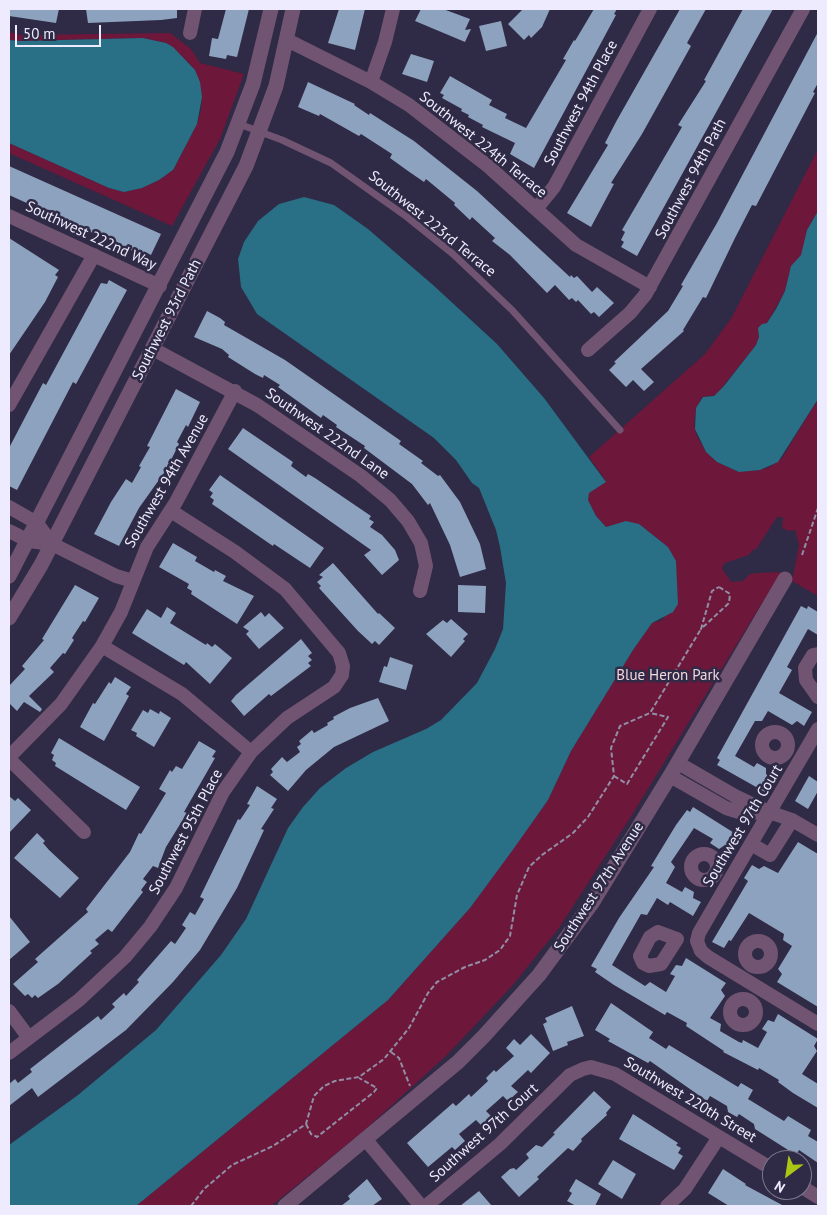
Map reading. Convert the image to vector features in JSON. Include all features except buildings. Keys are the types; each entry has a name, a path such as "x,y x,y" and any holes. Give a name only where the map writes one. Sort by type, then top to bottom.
{"street":[{"path":"190,33 195,9"},
{"name":"Southwest 93rd Path","path":"9,576 219,171 240,124 256,73 271,9"},
{"name":"Southwest 93rd Path","path":"9,618 52,544 237,185 260,132 280,72 293,9"},
{"path":"371,82 385,42 393,9"},
{"name":"Southwest 94th Place","path":"536,209 554,187 650,9"},
{"name":"Southwest 94th Path","path":"588,350 630,313 650,287 803,9"},
{"name":"Southwest 224th Terrace","path":"287,40 371,82 409,105 468,150 582,250 650,287"},
{"name":"Southwest 222nd Way","path":"9,216 160,286"},
{"path":"9,406 13,385 94,255"},
{"name":"Southwest 222nd Lane","path":"153,348 235,391 361,476 400,510 415,532 425,554 426,566 420,591"},
{"name":"Southwest 94th Avenue","path":"9,758 61,704 102,646 121,612 132,581 152,537 171,511 235,391"},
{"path":"9,507 37,524 52,544"},
{"name":"Southwest 95th Place","path":"9,1053 100,981 145,933 176,888 195,854 223,792 251,752 287,718 336,685 342,675 343,666 335,647 278,582 171,511"},
{"path":"9,531 28,541 52,544 116,576 132,581"},
{"name":"Southwest 97th Avenue","path":"286,1206 418,1096 484,1036 560,948 592,903 678,763 785,579"},
{"path":"102,646 182,694 251,752"},
{"path":"818,654 813,655 805,668 806,680 818,697"},
{"name":"Southwest 97th Court","path":"697,941 699,933 818,729"},
{"path":"786,753 800,762"},
{"path":"9,758 84,832"},
{"path":"678,763 735,796 817,832"},
{"path":"670,776 726,808 742,813 769,812"},
{"path":"751,844 770,855 792,820"},
{"path":"714,875 728,883"},
{"path":"677,939 697,941 699,948 704,954 818,1024"},
{"path":"743,978 751,965"},
{"path":"750,1001 759,987"},
{"path":"9,1011 29,1038"},
{"name":"Southwest 97th Court","path":"426,1206 506,1139 570,1075 588,1068"},
{"name":"Southwest 220th Street","path":"588,1068 602,1069 615,1074 762,1162"},
{"path":"667,1206 685,1189 720,1137"},
{"path":"366,1140 421,1206"}],"lane":[{"name":"Southwest 223rd Terrace","path":"240,124 321,158 351,176 396,208 453,254 533,332 620,430"}],"path":[{"path":"802,555 818,508"},
{"path":"191,1206 204,1189 232,1165 273,1146 306,1124 314,1096 324,1086 335,1081 359,1077 391,1052 409,1028 428,993 437,982 464,967 485,960 500,950 510,936 517,895 529,867 542,855 573,833 588,817 614,776 611,760 613,739 620,726 650,713 701,629 712,591 719,587 726,589 730,594 730,603 701,629"},
{"path":"614,776 628,784 668,717 650,713"},
{"path":"391,1052 399,1058 409,1084 418,1096"},
{"path":"306,1124 311,1134 317,1136 374,1092 377,1088 359,1077"}],"green space":[{"path":"9,32 20,35 170,33 191,49 200,63 244,74 220,139 172,226 9,153 9,143 109,188 124,192 142,188 159,180 173,170 197,124 202,97 195,70 166,43 143,38 20,41 9,40"},
{"name":"Blue Heron Park","path":"818,149 818,211 807,230 802,255 791,266 785,291 767,323 758,332 759,337 756,345 716,395 702,397 696,408 694,424 696,434 706,452 717,462 739,472 760,470 770,467 782,458 818,399 818,596 792,581 799,545 795,530 789,531 782,528 783,517 777,517 755,551 753,549 749,555 725,563 722,568 731,582 743,581 750,574 781,572 632,815 559,928 512,986 447,1055 360,1134 271,1206 136,1206 388,1000 470,908 548,800 571,751 633,650 652,623 663,620 668,547 639,524 606,527 596,516 588,500 589,493 606,481 589,457 705,354 732,317"}],"water":[{"path":"143,38 166,43 173,47 195,70 200,82 202,97 197,124 173,170 159,180 142,188 124,192 109,188 9,143 9,40"},
{"path":"304,197 334,205 368,229 497,344 544,398 606,482 589,493 588,500 596,516 606,527 626,521 639,524 668,547 676,561 678,604 673,612 652,623 633,650 571,751 548,800 512,851 470,908 388,1000 136,1206 9,1206 9,1145 78,1095 156,1030 221,955 246,919 288,828 303,807 320,788 346,768 373,752 426,729 441,720 477,683 503,629 506,583 500,547 496,530 479,488 472,483 456,460 434,438 257,314 241,287 238,259 244,242 258,221 279,204"},
{"path":"818,211 818,399 778,462 760,470 739,472 717,462 706,452 695,429 696,408 703,397 714,396 724,386 756,345 759,337 758,328 762,324 767,323 776,309 785,291 791,266 801,255 807,230"}]}
